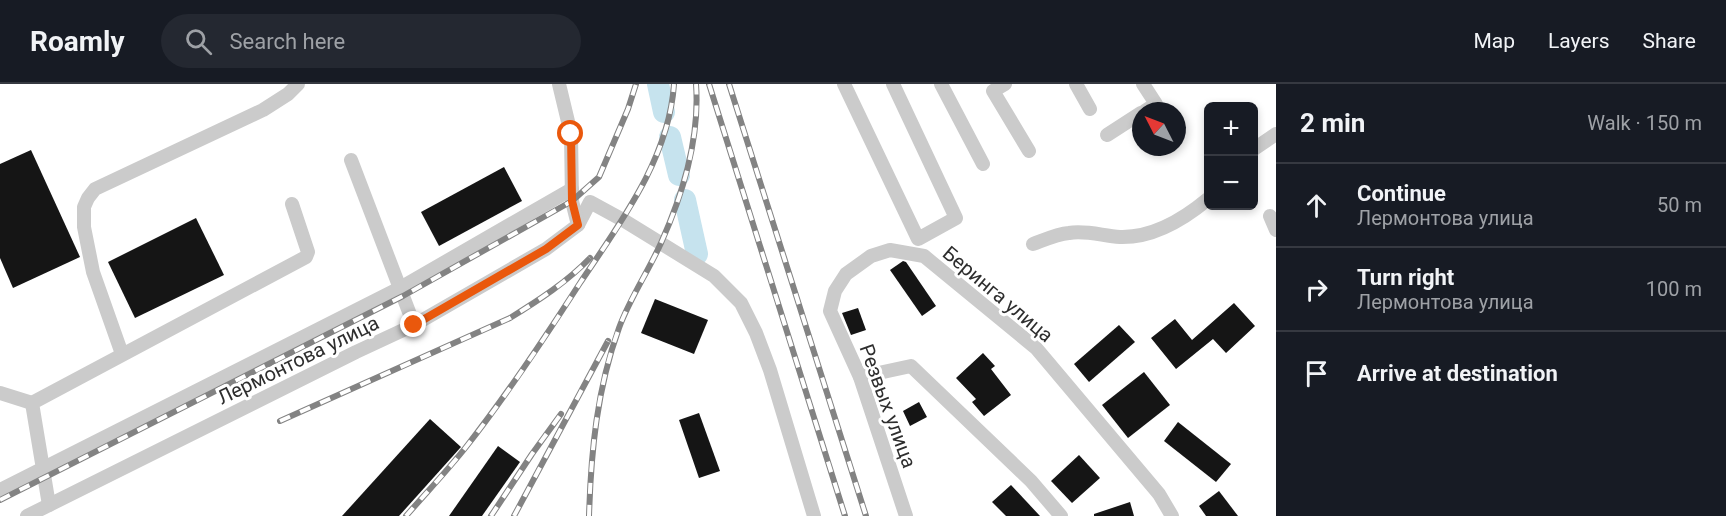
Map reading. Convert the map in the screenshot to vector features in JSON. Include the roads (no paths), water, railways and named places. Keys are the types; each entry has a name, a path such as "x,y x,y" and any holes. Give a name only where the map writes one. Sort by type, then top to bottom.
{"street":[{"path":"122,354 93,272 83,217 88,198 95,189 263,110 288,94 298,84"},
{"path":"560,84 571,134 572,201 578,225"},
{"path":"844,84 918,239 956,219 893,84"},
{"path":"941,84 983,164"},
{"path":"1005,84 993,91 1029,150"},
{"path":"1076,84 1090,109"},
{"path":"1143,84 1155,102"},
{"path":"1107,135 1132,119"},
{"path":"1258,146 1276,134"},
{"path":"351,160 414,325"},
{"path":"0,490 400,288 572,189"},
{"name":"Лермонтова улица","path":"27,516 414,325 546,249 578,225 590,202 714,276 741,303 753,325 770,370 814,516"},
{"path":"1033,244 1068,233 1095,233 1120,237 1159,230 1179,220 1204,202"},
{"path":"0,393 32,403 306,257 308,252 292,204"},
{"path":"1270,216 1276,230"},
{"name":"Беринга улица","path":"830,311 835,291 846,274 871,256 890,250 924,256 1036,348 1159,494 1172,516"},
{"name":"Резвых улица","path":"830,311 860,377 906,516"},
{"path":"860,377 910,366 1031,481 1060,516"},
{"path":"32,403 49,505"}],"waterway":[{"path":"658,84 664,112"},
{"path":"670,137 679,175"},
{"path":"685,200 697,254"}],"railway":[{"path":"0,500 403,296 572,201 599,177 628,109 636,84"},
{"path":"406,516 459,456 496,407 626,213 653,164 663,138 674,84"},
{"path":"589,516 596,420 605,374 623,317 661,243 683,185 695,125 696,84"},
{"path":"709,84 845,516"},
{"path":"729,84 866,516"},
{"path":"280,421 510,318 562,283 590,258"},
{"path":"514,516 608,341"},
{"path":"491,516 561,414"}]}
